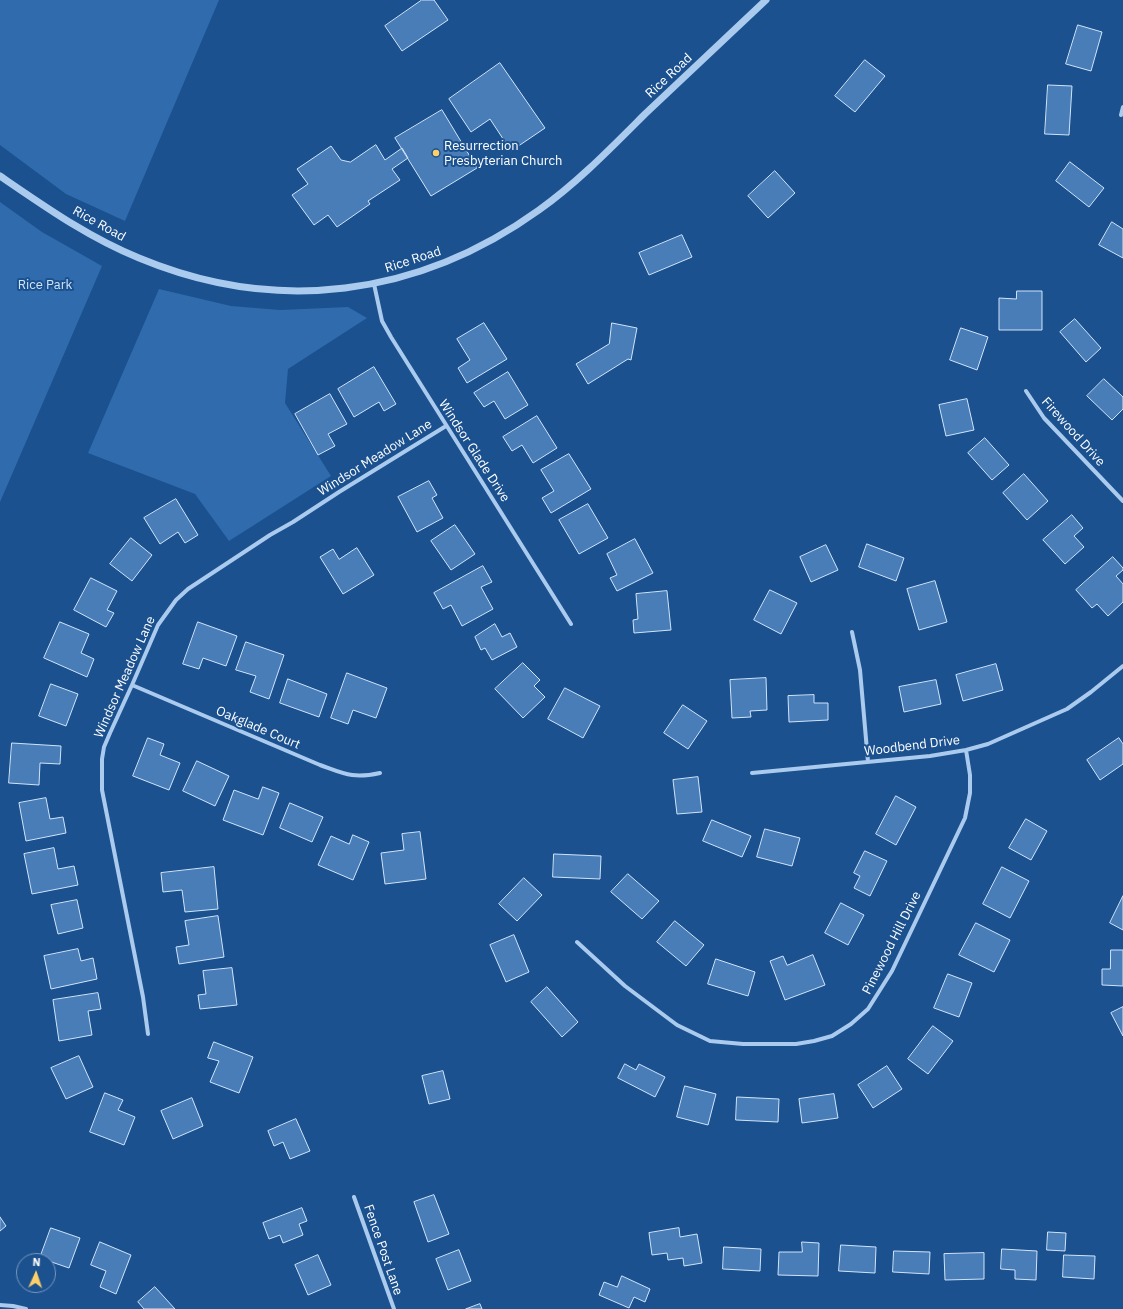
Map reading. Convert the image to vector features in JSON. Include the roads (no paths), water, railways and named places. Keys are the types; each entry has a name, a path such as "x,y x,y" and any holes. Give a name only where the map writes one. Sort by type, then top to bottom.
{"street":[{"name":"Rice Road","path":"0,176 74,225 106,243 137,258 185,274 234,286 286,291 332,290 374,284 448,262 500,236 539,210 600,159 766,0"},
{"path":"1121,115 1123,107"},
{"name":"Windsor Glade Drive","path":"374,284 382,321 391,337 571,624"},
{"name":"Firewood Drive","path":"1026,391 1044,418 1123,501"},
{"name":"Windsor Meadow Lane","path":"148,1034 143,996 102,790 102,759 104,747 116,718 158,625 176,600 188,589 270,535 446,426"},
{"path":"852,632 860,670 868,762"},
{"name":"Woodbend Drive","path":"752,773 930,756 966,750 988,744 1067,709 1123,666"},
{"name":"Oakglade Court","path":"132,685 349,776 365,776 380,773"},
{"name":"Pinewood Hill Drive","path":"577,942 625,986 677,1025 710,1041 743,1044 796,1044 832,1036 851,1024 868,1009 892,970 965,818 970,793 970,775 966,750"},
{"name":"Fence Post Lane","path":"354,1197 394,1309"},
{"path":"0,1304 26,1309"}],"place":[{"name":"Resurrection Presbyterian Church","path":"436,153"}],"park label":[{"name":"Rice Park","path":"45,285"}]}
